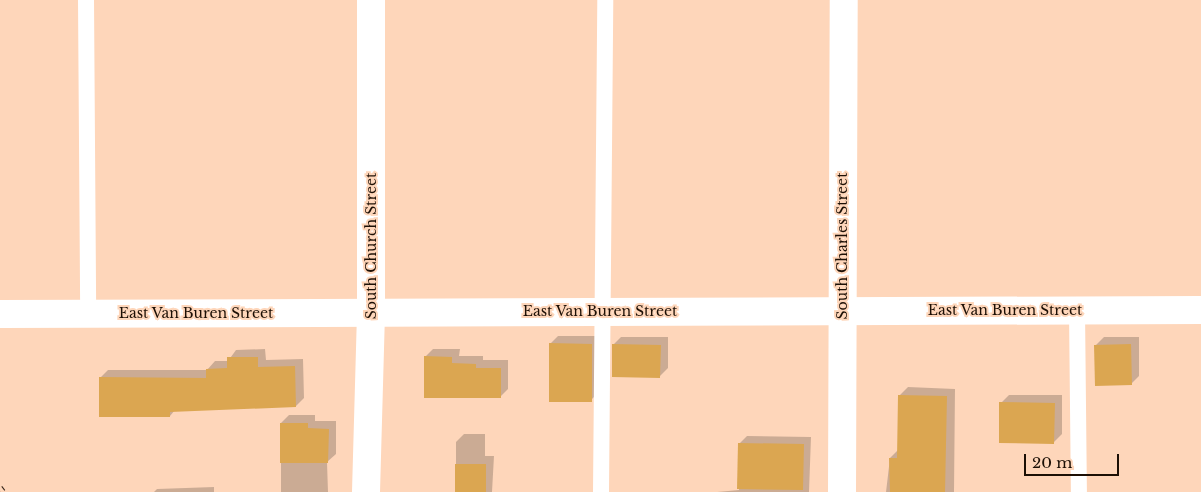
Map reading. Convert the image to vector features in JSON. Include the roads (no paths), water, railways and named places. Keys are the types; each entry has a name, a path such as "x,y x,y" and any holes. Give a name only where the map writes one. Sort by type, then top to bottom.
{"street":[{"name":"South Church Street","path":"366,492 371,312 371,0"},
{"name":"South Charles Street","path":"842,492 844,0"},
{"name":"East Van Buren Street","path":"0,314 1201,310"}],"lane":[{"path":"86,0 88,313"},
{"path":"602,492 605,0"},
{"path":"1077,310 1079,492"}],"railway":[{"path":"0,488 3,492"}]}
